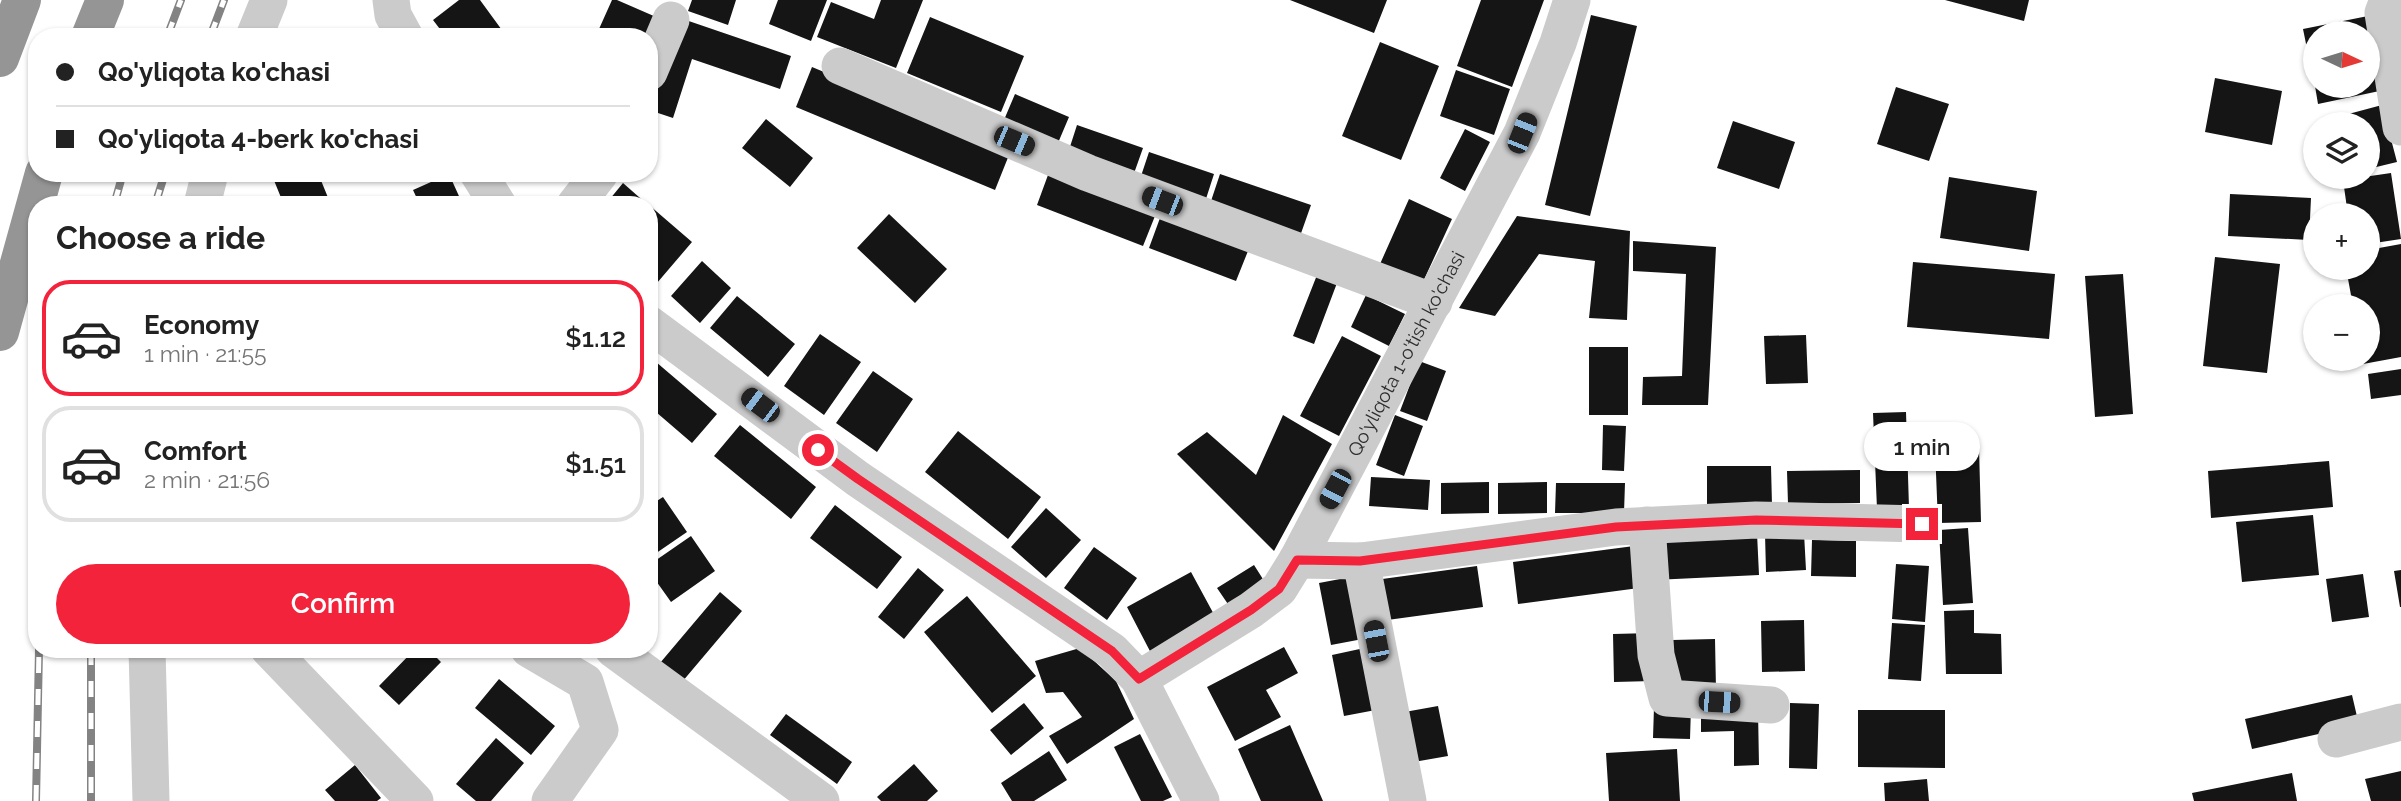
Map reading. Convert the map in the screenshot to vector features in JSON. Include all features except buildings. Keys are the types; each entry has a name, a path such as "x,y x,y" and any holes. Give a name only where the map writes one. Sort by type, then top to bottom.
{"highway":[{"path":"0,58 22,0"},
{"path":"93,28 104,0"},
{"path":"0,332 28,231"}],"street":[{"path":"258,28 269,0"},
{"path":"391,0 393,15 400,28"},
{"name":"Qo'yliqota 1-o'tish ko'chasi","path":"1139,679 1251,610 1279,589 1297,560 1522,133 1572,0"},
{"path":"2388,0 2383,13 2401,127"},
{"path":"658,51 671,20"},
{"path":"840,66 1088,173 1434,302"},
{"path":"658,331 858,479 1112,651 1139,679 1201,801"},
{"path":"1297,560 1360,561 1616,527 1756,520 1922,524"},
{"path":"1647,526 1656,656 1667,698 1771,705"},
{"path":"1360,561 1408,801"},
{"path":"148,658 151,801"},
{"path":"278,658 415,801"},
{"path":"545,658 586,682 600,730 550,801"},
{"path":"625,658 821,801"},
{"path":"2336,739 2401,722"}],"railway":[{"path":"170,28 181,0"},
{"path":"213,28 224,0"},
{"path":"117,196 120,182"},
{"path":"158,196 162,182"},
{"path":"36,801 39,658"},
{"path":"91,658 91,801"}],"route":[{"path":"818,450 1112,651 1139,679 1251,610 1279,589 1297,560 1360,561 1616,527 1756,520 1922,524"}]}
